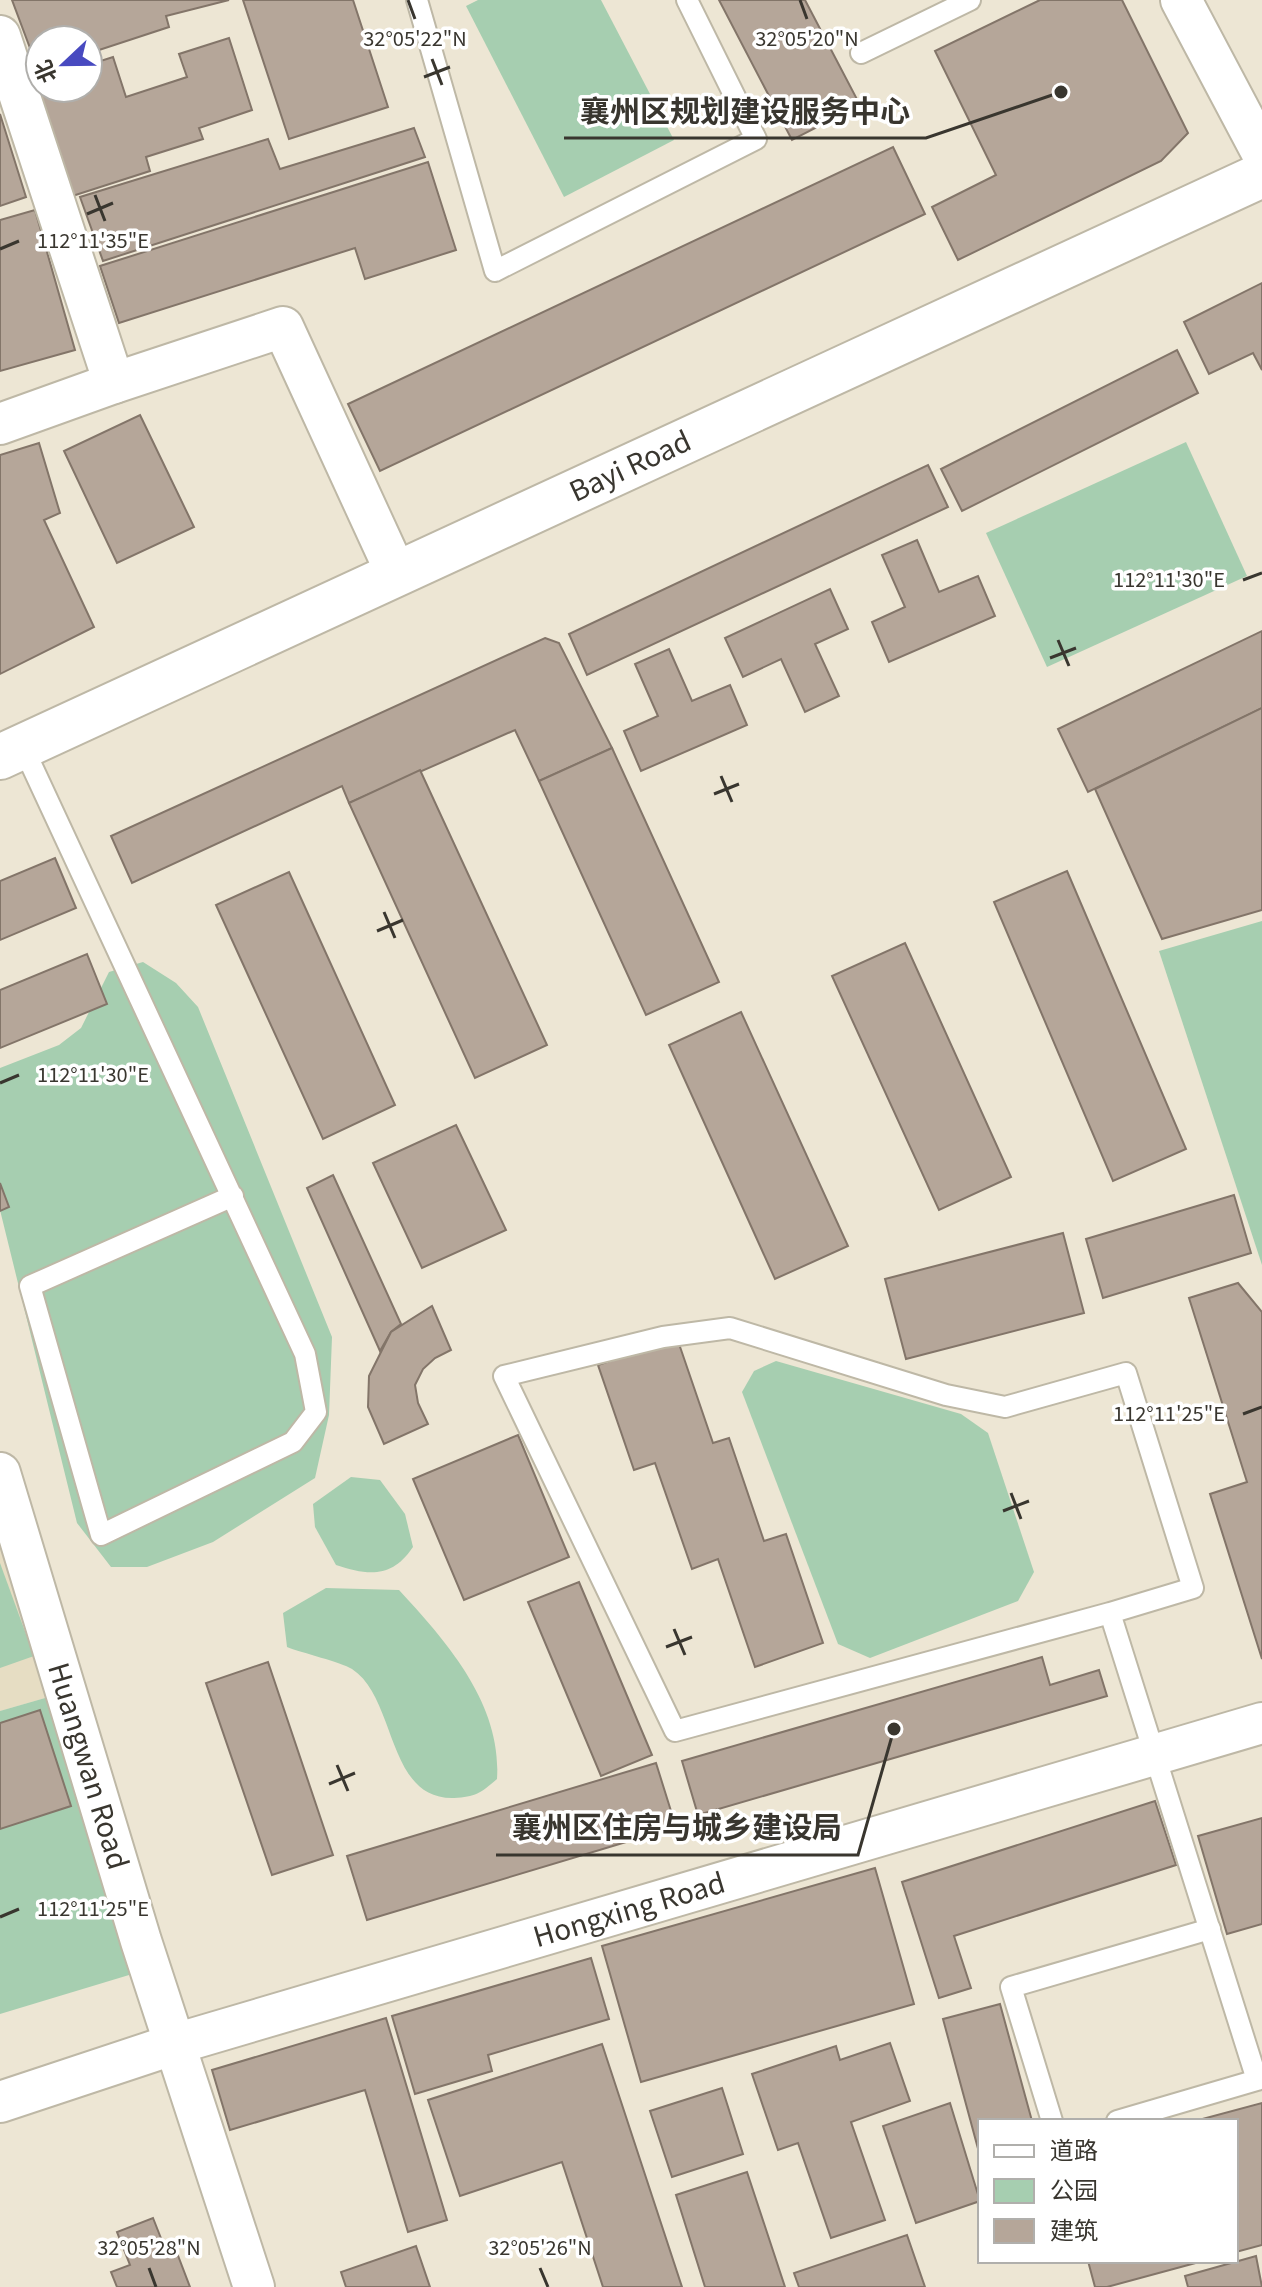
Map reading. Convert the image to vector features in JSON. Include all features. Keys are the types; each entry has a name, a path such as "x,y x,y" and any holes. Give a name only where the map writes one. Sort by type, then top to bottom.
{"street":[{"path":"1181,0 1262,153"},
{"path":"0,36 114,383"},
{"name":"Bayi Road","path":"11,752 1262,175"},
{"path":"0,424 283,327 396,573"},
{"name":"Huangwan Road","path":"0,1473 175,2044 254,2287"},
{"name":"Hongxing Road","path":"0,2102 175,2044 1262,1723"}],"lane":[{"path":"417,0 495,271 756,139 687,0"},
{"path":"861,53 970,0"},
{"path":"11,752 233,1196 305,1354 316,1412 293,1442 101,1535 30,1286 233,1196"},
{"path":"730,1328 946,1395 1005,1407 1126,1373 1193,1588 1110,1613 675,1731 504,1376 663,1337 730,1328"},
{"path":"1110,1613 1257,2080 1124,2119"},
{"path":"1051,2119 1011,1987 1210,1929"}],"shaded area":[{"path":"0,1522 52,1696 0,1711"}],"green space":[{"path":"478,0 601,0 674,140 564,197 466,6"},
{"path":"1186,442 1247,576 1047,667 986,533"},
{"path":"1262,921 1262,1265 1159,951"},
{"path":"143,962 176,983 198,1007 332,1337 329,1415 315,1478 213,1542 147,1567 111,1567 77,1523 0,1210 0,1068 59,1045 81,1028 109,972"},
{"path":"776,1361 961,1414 988,1433 1034,1572 1018,1601 870,1658 838,1644 742,1392 754,1371"},
{"path":"351,1477 380,1480 405,1514 413,1547 388,1569 369,1572 336,1565 315,1527 313,1504"},
{"path":"0,1563 34,1656 0,1668"},
{"path":"326,1588 399,1590 417,1610 452,1653 481,1700 491,1725 497,1779 482,1791 467,1797 432,1794 416,1783 404,1766 367,1683 347,1666 287,1647 283,1613"},
{"path":"52,1696 139,1972 0,2014 0,1711"}],"building":[{"path":"12,0 229,0 166,16 169,27 104,48 104,24 24,24 24,32"},
{"path":"243,0 353,0 388,107 289,139"},
{"path":"719,0 805,0 860,105 792,140"},
{"path":"1040,0 1122,0 1188,133 1161,161 958,260 932,207 996,175 935,51"},
{"path":"229,38 252,110 199,128 203,139 146,157 150,171 60,200 28,104 104,104 104,60 113,57 126,97 187,77 179,54"},
{"path":"0,114 26,197 0,206"},
{"path":"414,128 425,157 103,261 80,197 268,139 280,169"},
{"path":"893,147 925,214 380,471 348,404"},
{"path":"428,162 456,250 365,279 355,248 119,323 100,266"},
{"path":"35,210 75,350 0,371 0,220"},
{"path":"1262,283 1262,370 1253,353 1209,374 1184,322"},
{"path":"1177,350 1198,393 962,511 941,469"},
{"path":"140,415 194,527 117,563 64,451"},
{"path":"39,443 60,513 44,520 94,627 0,674 0,455"},
{"path":"928,465 948,507 587,675 569,634"},
{"path":"917,540 939,592 978,576 995,616 889,662 872,622 905,607 882,555"},
{"path":"830,589 848,629 815,644 839,696 805,712 781,659 743,677 725,638"},
{"path":"1262,631 1262,708 1088,792 1058,729"},
{"path":"545,638 559,643 612,748 539,781 515,730 349,803 342,786 132,883 111,836"},
{"path":"669,649 692,701 730,685 747,725 641,771 624,731 658,716 635,664"},
{"path":"1262,708 1262,910 1162,939 1095,789"},
{"path":"612,748 719,982 646,1015 539,781"},
{"path":"420,770 547,1045 475,1078 349,803"},
{"path":"55,858 76,908 0,940 0,881"},
{"path":"1067,871 1186,1149 1113,1181 994,902"},
{"path":"289,872 395,1105 323,1139 216,905"},
{"path":"905,943 1011,1177 939,1210 832,976"},
{"path":"87,954 107,1004 0,1048 0,990"},
{"path":"741,1012 848,1246 775,1279 669,1045"},
{"path":"456,1125 506,1230 422,1268 373,1163"},
{"path":"333,1175 401,1324 391,1332 380,1351 307,1188"},
{"path":"0,1183 9,1207 0,1211"},
{"path":"1234,1195 1251,1253 1103,1298 1086,1239"},
{"path":"1063,1233 1084,1313 906,1359 885,1279"},
{"path":"1238,1283 1262,1312 1262,1659 1210,1494 1247,1482 1189,1298"},
{"path":"432,1306 451,1350 423,1369 415,1385 418,1403 428,1424 384,1444 368,1407 369,1376 391,1332"},
{"path":"677,1338 713,1443 729,1438 764,1541 786,1534 823,1643 755,1667 718,1559 692,1569 655,1463 634,1470 598,1365"},
{"path":"518,1435 569,1557 464,1600 413,1479"},
{"path":"579,1582 652,1755 601,1776 528,1602"},
{"path":"1042,1657 1050,1685 1099,1670 1107,1696 698,1815 682,1761"},
{"path":"268,1662 333,1855 272,1875 206,1683"},
{"path":"40,1710 71,1806 0,1829 0,1723"},
{"path":"656,1763 676,1827 367,1920 347,1856"},
{"path":"1155,1801 1176,1865 954,1936 971,1988 939,1998 902,1882"},
{"path":"1262,1818 1262,1924 1227,1934 1198,1836"},
{"path":"875,1868 914,2004 641,2082 602,1946"},
{"path":"591,1958 609,2019 488,2055 492,2071 415,2094 392,2016"},
{"path":"1000,2004 1031,2119 978,2119 978,2149 943,2019"},
{"path":"386,2018 447,2220 408,2232 365,2090 230,2130 212,2070"},
{"path":"890,2043 910,2101 851,2122 885,2220 831,2238 798,2143 778,2150 752,2074 836,2046 840,2060"},
{"path":"602,2044 682,2287 603,2287 562,2162 460,2196 428,2100"},
{"path":"722,2088 743,2154 672,2177 650,2111"},
{"path":"950,2103 978,2202 916,2223 883,2126"},
{"path":"1262,2103 1262,2245 1238,2251 1238,2119 1202,2119"},
{"path":"747,2172 785,2287 705,2287 676,2195"},
{"path":"153,2218 168,2256 177,2253 190,2287 117,2287 111,2272 130,2265 117,2232"},
{"path":"907,2235 925,2287 799,2287 794,2273"},
{"path":"416,2246 430,2287 346,2287 341,2272"},
{"path":"1256,2256 1262,2287 1188,2287 1185,2276"},
{"path":"1089,2263 1196,2263 1107,2287 1095,2287"}],"place":[{"name":"襄州区规划建设服务中心","path":"1061,92"},
{"name":"襄州区住房与城乡建设局","path":"894,1729"}]}
